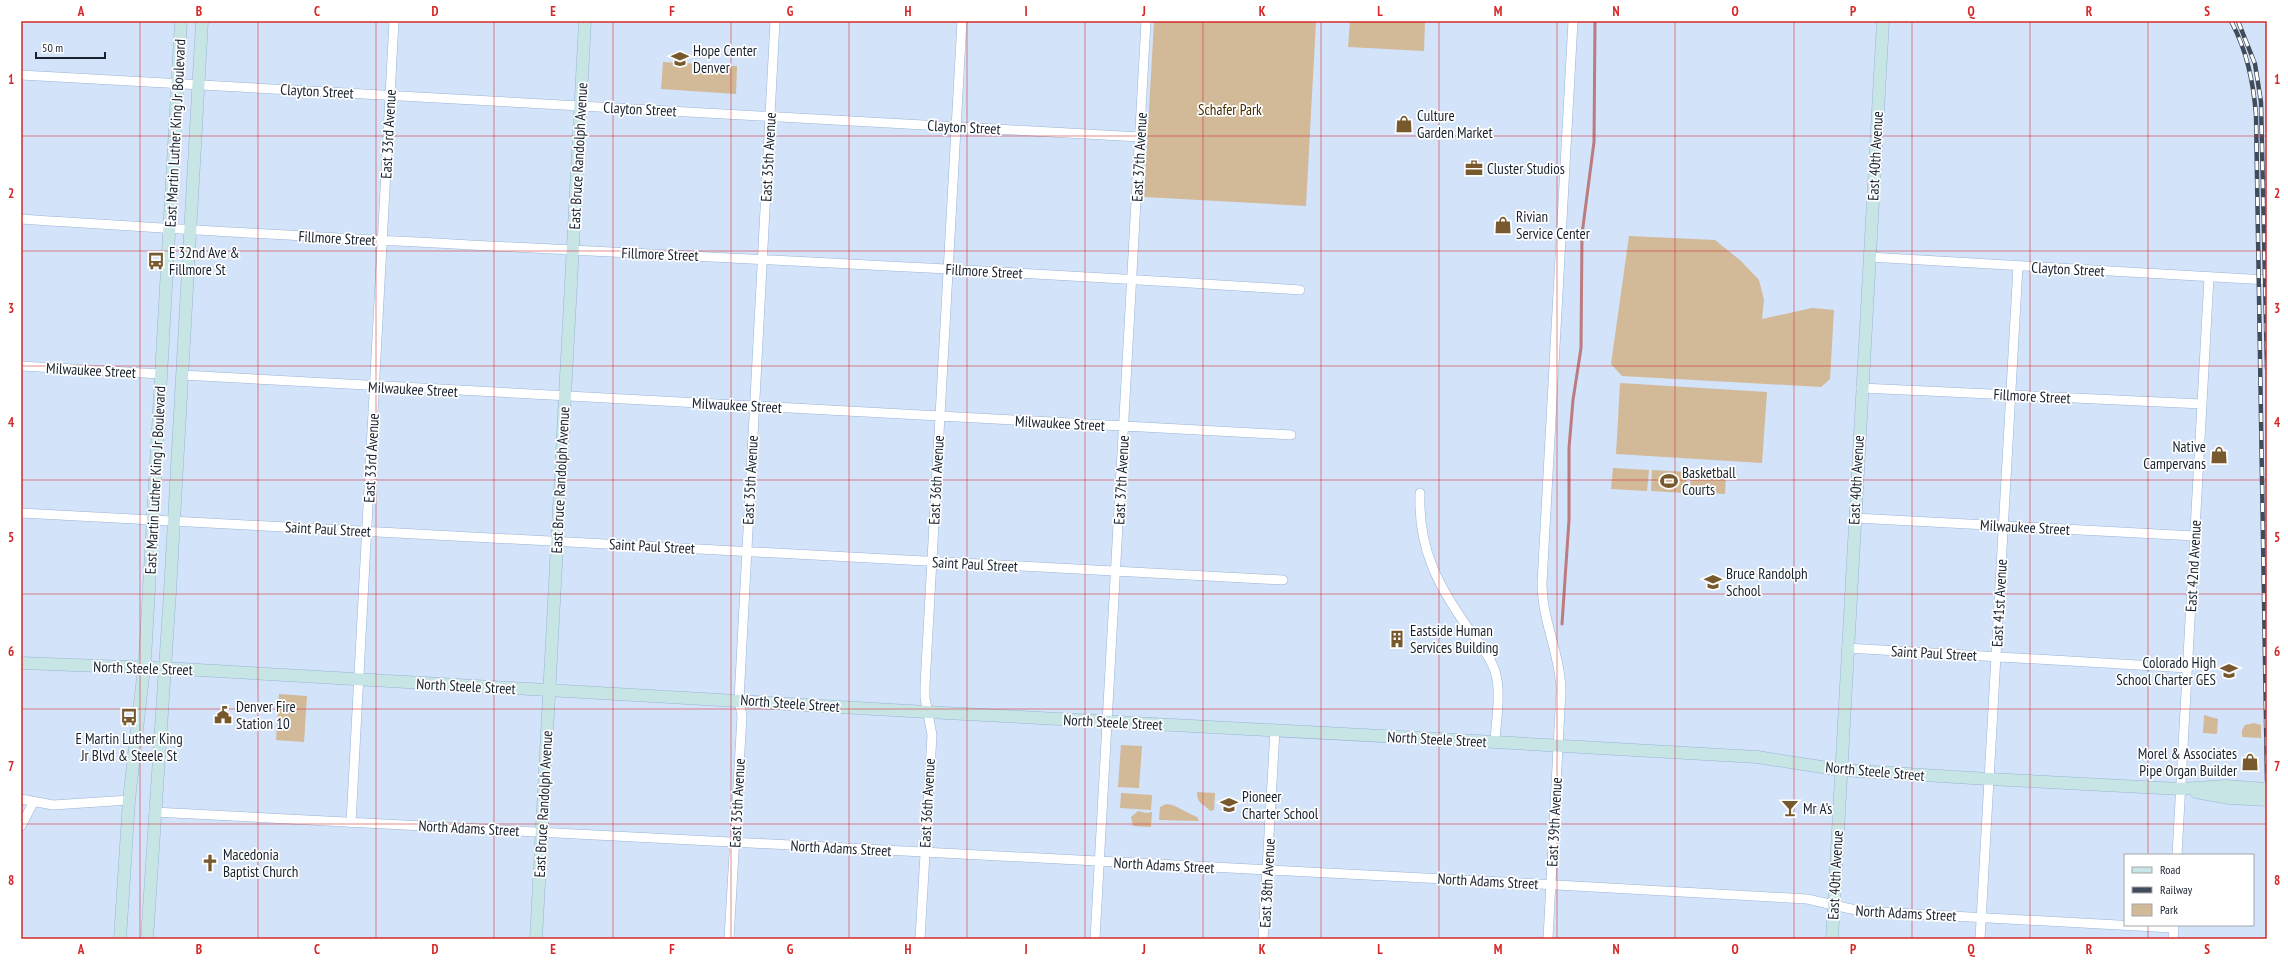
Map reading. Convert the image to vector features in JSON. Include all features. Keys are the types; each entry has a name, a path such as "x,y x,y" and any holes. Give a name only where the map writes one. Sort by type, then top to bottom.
{"street":[{"name":"East Martin Luther King Jr Boulevard","path":"120,939 123,800 144,669 181,21"},
{"name":"East Martin Luther King Jr Boulevard","path":"147,939 154,812 174,521 202,21"},
{"name":"East 33rd Avenue","path":"351,823 394,21"},
{"name":"East Bruce Randolph Avenue","path":"536,939 585,21"},
{"name":"East 35th Avenue","path":"729,939 742,716 739,700 775,21"},
{"name":"East 36th Avenue","path":"920,939 932,735 927,712 925,685 962,21"},
{"name":"East 37th Avenue","path":"1095,939 1146,21"},
{"name":"East 39th Avenue","path":"1548,939 1551,885 1564,746 1560,670 1545,619 1542,588 1573,21"},
{"name":"East 40th Avenue","path":"1832,939 1861,388 1883,21"},
{"name":"Clayton Street","path":"21,75 1140,137"},
{"name":"Fillmore Street","path":"21,219 170,229 573,251 948,269 1300,290"},
{"name":"Clayton Street","path":"1869,257 2267,280"},
{"name":"East 41st Avenue","path":"1980,939 2018,266"},
{"name":"East 42nd Avenue","path":"2177,854 2209,276"},
{"name":"Milwaukee Street","path":"21,366 161,374"},
{"name":"Milwaukee Street","path":"182,375 375,387 1291,435"},
{"name":"Fillmore Street","path":"1861,388 2202,404"},
{"path":"1420,493 1422,531 1435,575 1452,605 1488,657 1496,675 1495,742"},
{"name":"Saint Paul Street","path":"21,513 1283,580"},
{"name":"Milwaukee Street","path":"1855,518 2195,536"},
{"name":"Saint Paul Street","path":"1847,648 2188,668"},
{"name":"North Steele Street","path":"21,664 165,669 1564,746 1757,758 1841,770 1989,779 2181,789 2226,786 2267,789"},
{"name":"East 38th Avenue","path":"1263,939 1275,730"},
{"name":"North Steele Street","path":"2181,789 2223,798 2267,800"},
{"path":"21,799 33,803 68,804 123,800"},
{"path":"21,826 33,803"},
{"name":"North Adams Street","path":"154,812 1807,899 1860,911 2124,925"},
{"name":"North Adams Street","path":"2153,926 2174,927"},
{"path":"2173,939 2174,927"}],"green space":[{"name":"Schafer Park","path":"1154,21 1316,21 1306,206 1144,197"},
{"path":"1350,21 1425,21 1424,51 1348,47"},
{"path":"663,62 737,66 736,94 661,89"},
{"path":"1629,236 1715,240 1741,261 1759,280 1764,300 1762,319 1812,308 1834,310 1830,379 1821,387 1622,376 1611,364"},
{"path":"1620,383 1767,392 1762,463 1616,454"},
{"path":"1613,468 1649,470 1647,491 1611,489"},
{"name":"Basketball Courts","path":"1652,470 1687,472 1686,493 1651,491"},
{"path":"1691,472 1726,474 1725,494 1690,492"},
{"path":"279,694 307,696 304,742 276,740"},
{"path":"2204,715 2218,719 2217,734 2203,733"},
{"path":"2254,723 2261,725 2261,738 2242,737 2242,730 2245,725"},
{"path":"1121,745 1142,746 1139,788 1118,787"},
{"path":"1197,792 1215,793 1214,810 1210,811 1200,802"},
{"path":"1121,793 1152,795 1151,810 1120,808"},
{"path":"1170,804 1197,817 1199,821 1159,820 1160,807"},
{"path":"1138,811 1146,813 1152,812 1151,827 1133,826 1131,817"}],"waterway":[{"path":"1562,624 1569,520 1569,448 1573,400 1581,348 1582,234 1594,142 1595,21"}],"railway":[{"path":"2231,21 2237,32 2248,66 2256,114 2267,780"},
{"path":"2238,21 2255,64 2261,102 2267,368"}],"place":[{"name":"Hope Center Denver","path":"680,59"},
{"name":"Culture Garden Market","path":"1404,124"},
{"name":"Cluster Studios","path":"1474,168"},
{"name":"Rivian Service Center","path":"1503,225"},
{"name":"E 32nd Ave & Fillmore St","path":"156,261"},
{"name":"Native Campervans","path":"2219,455"},
{"name":"Basketball Courts","path":"1669,481"},
{"name":"Bruce Randolph School","path":"1713,582"},
{"name":"Eastside Human Services Building","path":"1397,639"},
{"name":"Colorado High School Charter GES","path":"2229,671"},
{"name":"Denver Fire Station 10","path":"223,715"},
{"name":"E Martin Luther King Jr Blvd & Steele St","path":"129,717"},
{"name":"Morel & Associates Pipe Organ Builder","path":"2250,762"},
{"name":"Pioneer Charter School","path":"1229,805"},
{"name":"Mr A's","path":"1790,808"},
{"name":"Macedonia Baptist Church","path":"210,863"}]}
